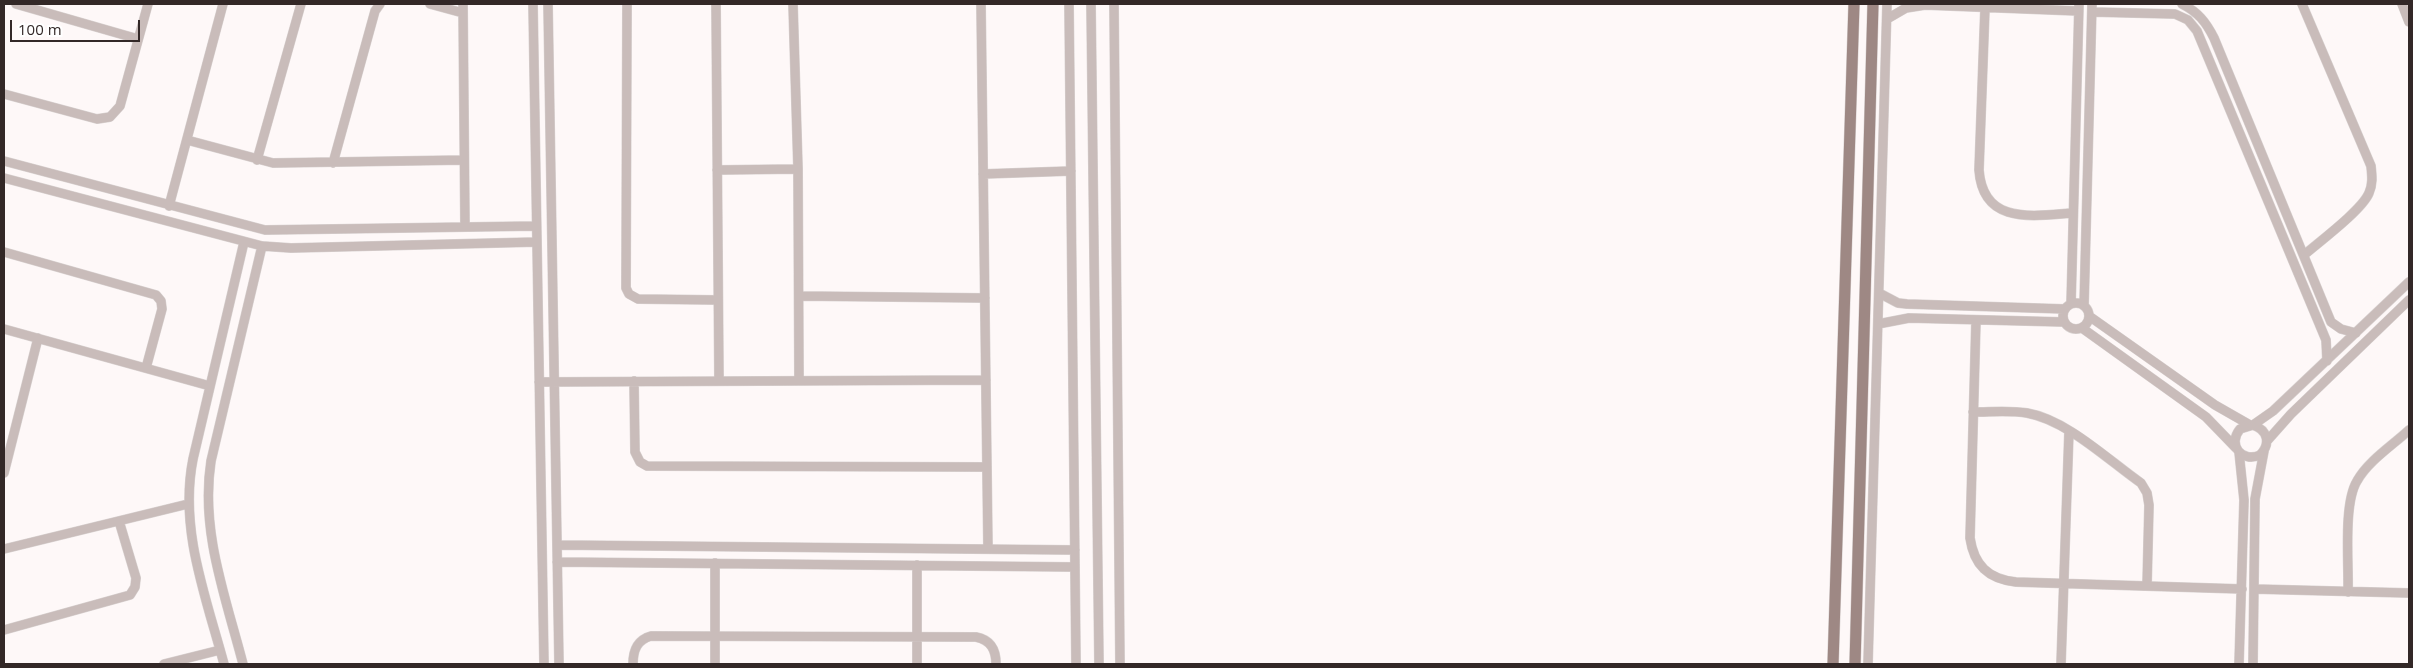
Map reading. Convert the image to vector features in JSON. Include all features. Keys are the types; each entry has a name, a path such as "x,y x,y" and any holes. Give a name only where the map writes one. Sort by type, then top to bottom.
{"main road":[{"path":"1832,664 1854,4"},
{"path":"1855,664 1873,4"}],"street":[{"path":"16,4 138,39"},
{"path":"4,94 97,119 110,117 120,106 148,4"},
{"path":"169,206 223,4"},
{"path":"257,160 300,4"},
{"path":"333,163 375,11 380,4"},
{"path":"430,4 463,8 465,227"},
{"path":"533,4 544,664"},
{"path":"548,4 559,664"},
{"path":"627,4 626,288 629,294 638,299 718,300"},
{"path":"716,4 719,381"},
{"path":"793,4 798,170 799,381"},
{"path":"981,4 988,549"},
{"path":"1069,4 1076,664"},
{"path":"1091,4 1099,664"},
{"path":"1114,4 1120,664"},
{"path":"1868,664 1887,4"},
{"path":"2182,4 2194,10 2206,22 2214,38 2331,322 2341,329 2356,333"},
{"path":"2302,4 2371,166 2373,181 2368,195 2359,207 2304,255"},
{"path":"2402,4 2409,22"},
{"path":"1887,19 1906,8 1925,5 1985,8 2078,7 2073,214 2068,307 2064,322"},
{"path":"1985,8 1979,170 1980,183 1985,195 1993,204 2016,214 2029,216 2073,214"},
{"path":"2267,441 2263,430 2215,405 2089,316 2084,306 2092,8 2175,14 2188,20 2197,30 2326,340 2327,361"},
{"path":"187,140 277,164 464,160"},
{"path":"4,161 243,226 272,231 536,226"},
{"path":"717,170 798,170"},
{"path":"983,174 1071,171"},
{"path":"4,178 262,246 291,248 537,242"},
{"path":"224,664 192,544 188,504 190,474 244,242"},
{"path":"243,664 211,540 208,488 211,461 262,246"},
{"path":"4,252 156,295 161,301 162,309 146,368"},
{"path":"2239,664 2244,500 2237,450 2237,433 2278,407 2409,282"},
{"path":"1879,293 1907,304 2068,307 2075,303 2084,306"},
{"path":"799,296 985,298"},
{"path":"2253,664 2255,500 2267,441 2291,414 2409,300"},
{"path":"2082,328 2087,323 2089,316"},
{"path":"1878,324 1909,318 2064,322 2070,328 2082,328 2206,417 2237,450 2249,458 2254,458 2264,451"},
{"path":"1976,320 1970,538 1972,552 1978,565 1989,575 2001,581 2242,589"},
{"path":"4,329 210,386"},
{"path":"4,472 38,338"},
{"path":"539,382 986,380"},
{"path":"634,381 635,452 640,462 647,466 987,467"},
{"path":"1973,412 2027,413 2049,419 2141,483 2147,493 2149,505 2148,586"},
{"path":"2061,664 2068,431"},
{"path":"2348,592 2349,511 2352,494 2357,481 2366,470 2408,433"},
{"path":"4,549 188,504"},
{"path":"4,630 130,594 135,587 136,578 119,521"},
{"path":"557,545 1075,550"},
{"path":"557,562 1075,567"},
{"path":"715,563 715,664"},
{"path":"917,566 917,664"},
{"path":"2254,589 2409,593"},
{"path":"633,664 635,649 646,638 715,636 981,638 992,646 996,655 996,664"},
{"path":"164,664 220,650"}]}
